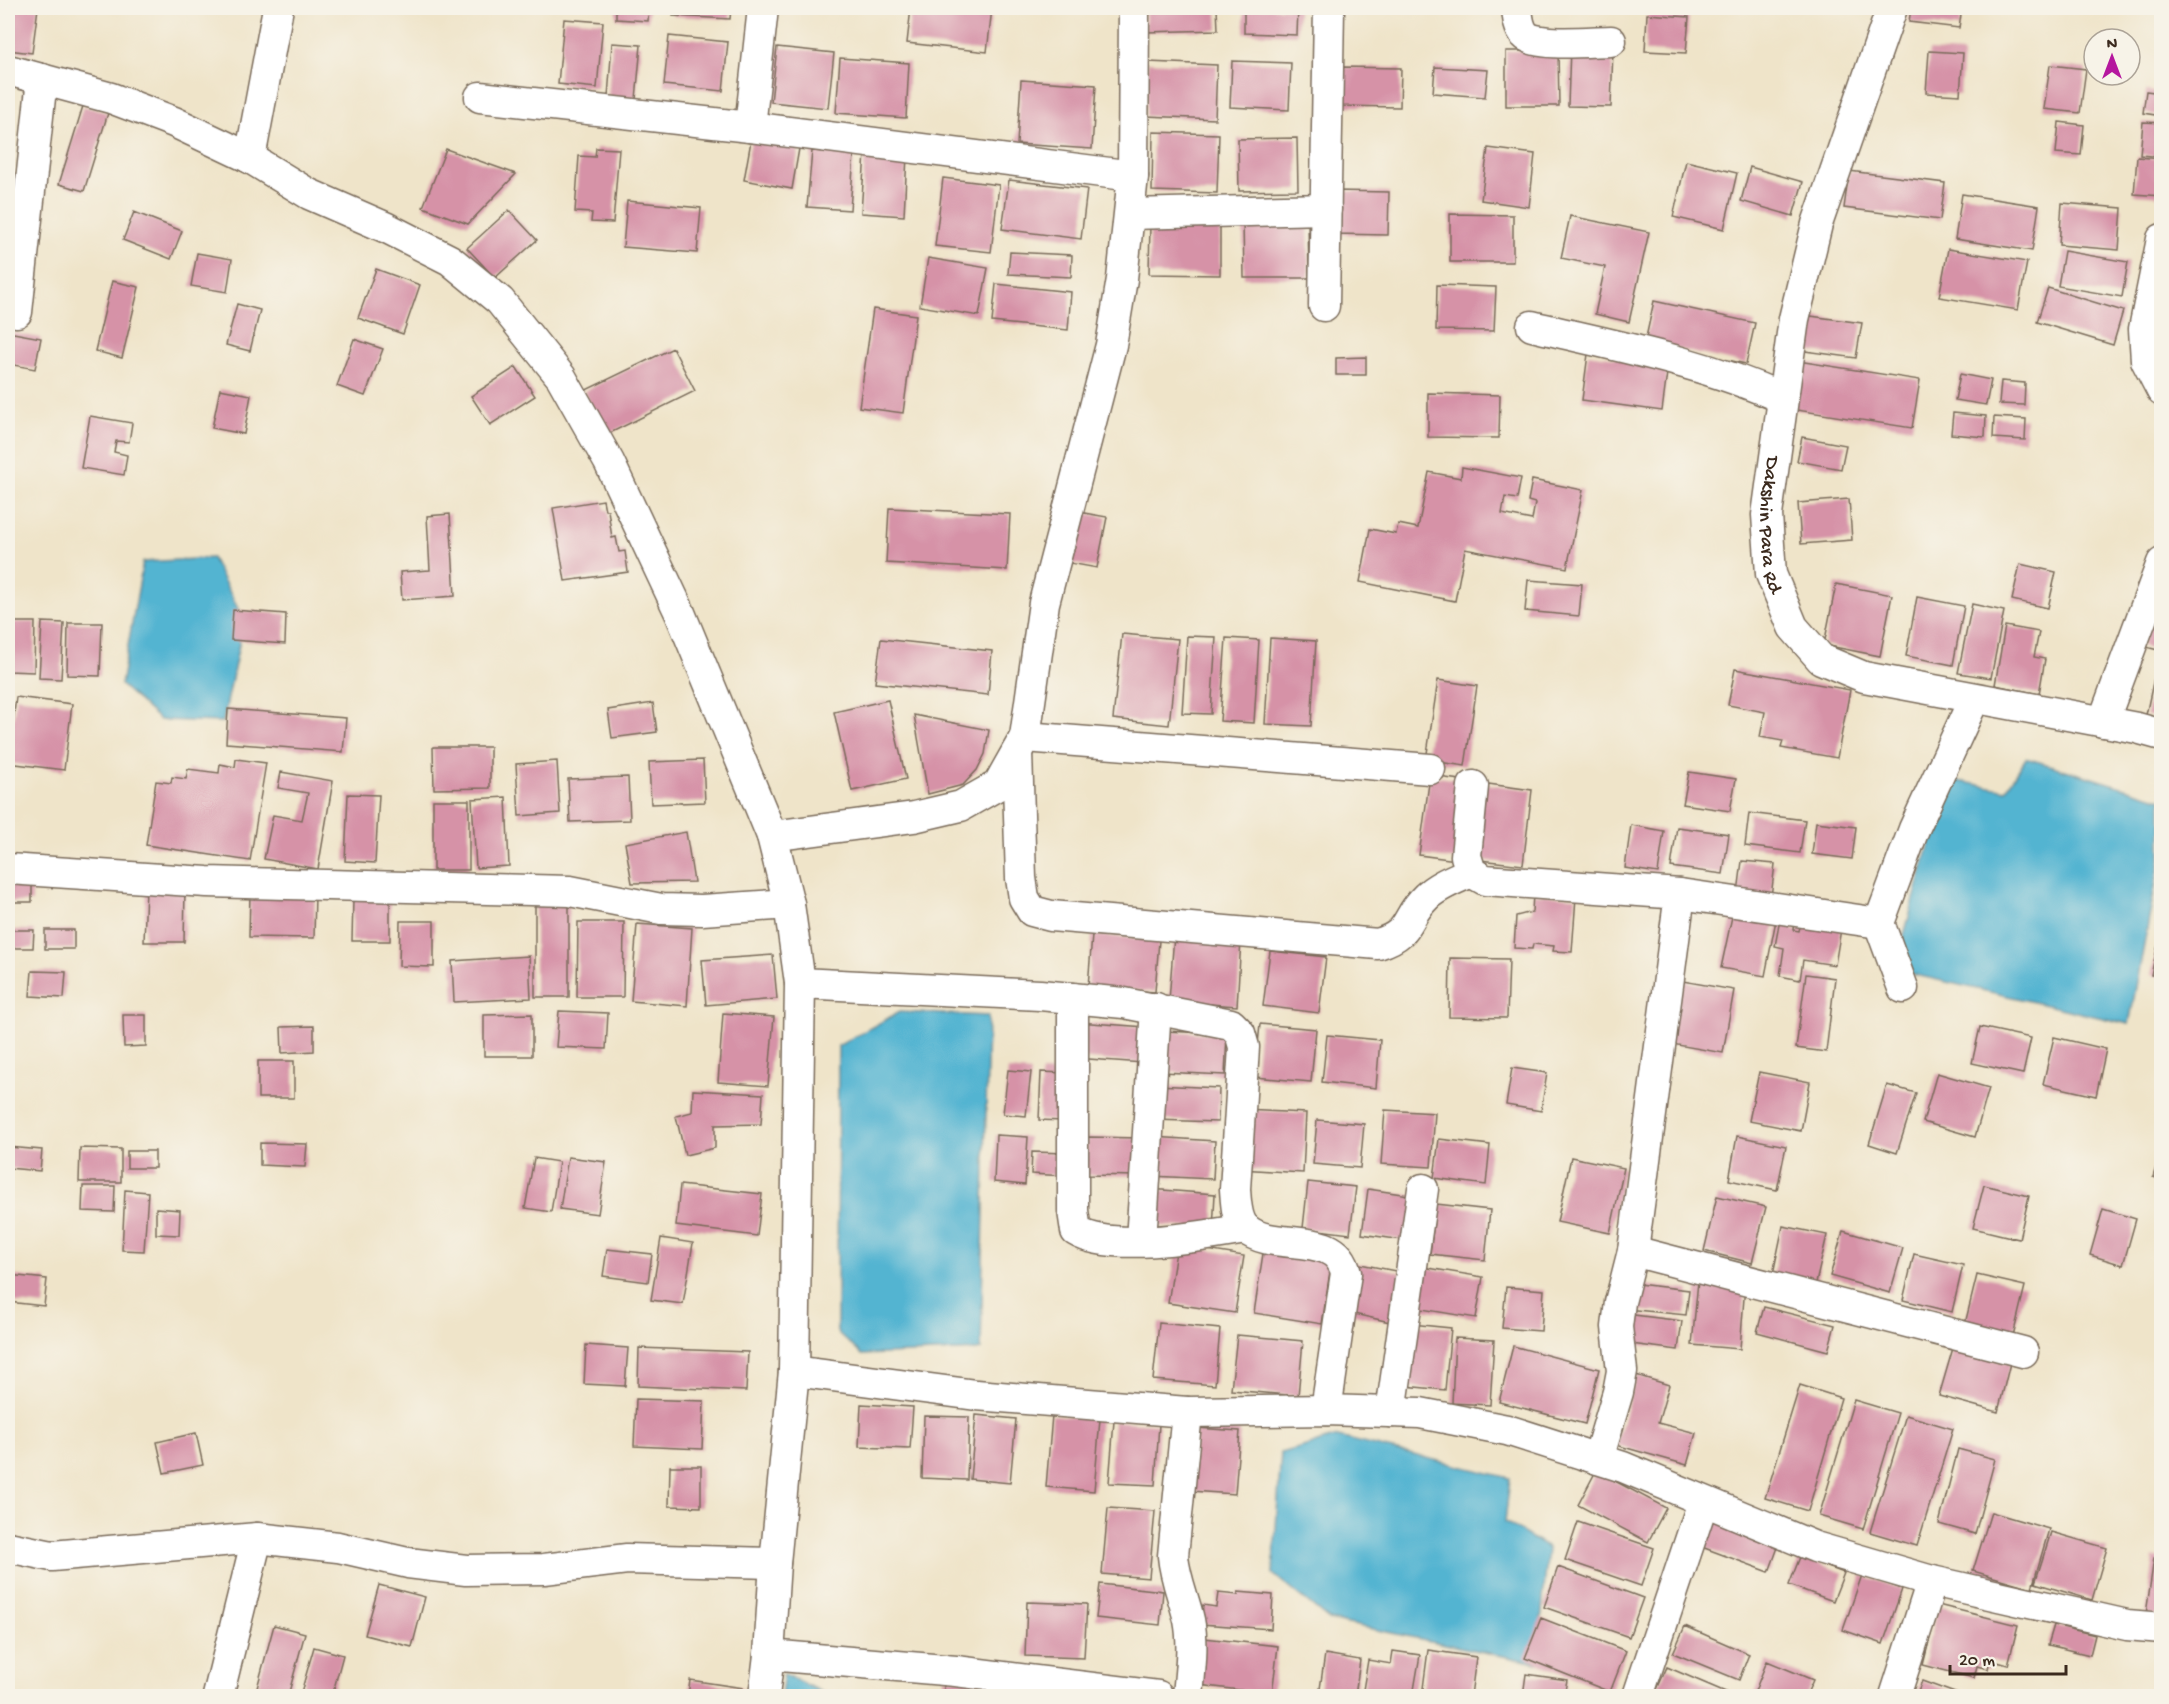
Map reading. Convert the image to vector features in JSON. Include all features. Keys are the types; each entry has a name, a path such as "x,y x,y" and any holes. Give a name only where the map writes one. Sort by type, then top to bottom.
{"street":[{"path":"250,158 278,8"},
{"path":"750,127 763,8"},
{"path":"1134,8 1133,176 1122,279 1111,345 1044,603 1021,744 1024,898 1032,911 1051,916 1378,944 1395,939 1408,926 1417,907 1427,895 1471,872"},
{"path":"1324,306 1329,8"},
{"path":"1517,8 1519,26 1527,37 1540,42 1611,41"},
{"name":"Dakshin Para Rd","path":"1892,8 1817,225 1794,319 1767,515 1771,574 1793,627 1821,659 1864,677 2162,735"},
{"path":"8,70 111,98 174,122 250,158 309,194 387,228 450,260 500,301 561,377 609,462 680,613 772,836 789,904 800,983 794,1371 764,1696"},
{"path":"17,312 42,79"},
{"path":"480,97 750,127 1133,176"},
{"path":"1130,214 1326,208"},
{"path":"2162,239 2144,329 2146,360 2162,391"},
{"path":"1532,326 1703,368 1746,382 1782,398"},
{"path":"2103,722 2162,563"},
{"path":"1903,988 1879,923 1914,829 1974,699"},
{"path":"772,836 915,817 961,806 998,785 1021,744"},
{"path":"1021,744 1430,769"},
{"path":"1473,786 1466,856 1471,872 1485,880 1680,894 1879,923"},
{"path":"8,869 207,882 558,890 661,909 702,910 789,904"},
{"path":"1598,1459 1622,1371 1617,1327 1620,1302 1633,1251 1680,894"},
{"path":"800,983 1073,998 1156,1008 1215,1018 1231,1024 1240,1033 1244,1047 1235,1189 1237,1212 1246,1229"},
{"path":"1073,998 1072,1211 1076,1231 1089,1239 1142,1241 1206,1236 1246,1229 1268,1238 1325,1248 1337,1253 1344,1261 1346,1273 1326,1410"},
{"path":"1142,1241 1156,1008"},
{"path":"1391,1412 1422,1189"},
{"path":"1633,1251 2023,1352"},
{"path":"794,1371 976,1395 1187,1412 1326,1410 1420,1413 1508,1430 1623,1467 1703,1502 1815,1546 1932,1581 2127,1624 2162,1628"},
{"path":"1187,1412 1173,1556 1175,1576 1189,1619 1192,1641 1188,1696"},
{"path":"1638,1696 1703,1502"},
{"path":"8,1547 52,1556 257,1538 338,1546 408,1563 466,1570 544,1569 627,1559 775,1563"},
{"path":"218,1696 257,1538"},
{"path":"1895,1696 1932,1581"},
{"path":"769,1655 956,1671 1158,1696"}],"water":[{"path":"212,558 244,620 223,722 160,720 121,685 143,562"},
{"path":"2026,758 2161,799 2161,855 2129,1024 1894,970 1948,779 2006,790"},
{"path":"899,1012 988,1016 981,1350 862,1355 837,1332 838,1046"},
{"path":"1338,1437 1510,1478 1505,1522 1548,1548 1537,1663 1329,1620 1273,1574 1281,1453"},
{"path":"784,1674 829,1696 781,1696"}],"building":[{"path":"8,8 38,8 32,53 8,50"},
{"path":"616,8 649,8 648,21 616,19"},
{"path":"674,8 731,8 730,19 673,16"},
{"path":"911,8 992,8 987,52 907,43"},
{"path":"1145,8 1217,8 1218,30 1146,32"},
{"path":"1244,8 1298,8 1297,35 1244,33"},
{"path":"1911,8 1962,8 1959,28 1909,22"},
{"path":"1647,14 1689,17 1686,53 1645,51"},
{"path":"564,19 603,22 597,88 558,84"},
{"path":"669,36 728,42 723,91 664,85"},
{"path":"612,43 641,45 636,99 608,97"},
{"path":"777,47 834,53 828,108 771,102"},
{"path":"1570,47 1613,49 1611,107 1568,106"},
{"path":"1506,51 1558,51 1559,106 1506,106"},
{"path":"1929,51 1963,53 1960,95 1926,93"},
{"path":"840,58 909,63 906,118 836,113"},
{"path":"1232,61 1291,63 1289,110 1230,107"},
{"path":"1148,62 1217,65 1215,119 1146,116"},
{"path":"2050,65 2082,69 2084,87 2080,113 2044,109"},
{"path":"1339,67 1401,68 1400,107 1338,106"},
{"path":"1435,67 1488,70 1485,97 1433,93"},
{"path":"1021,80 1096,85 1092,149 1017,144"},
{"path":"2146,91 2162,93 2162,116 2143,113"},
{"path":"83,106 108,113 84,191 59,184"},
{"path":"2059,122 2084,125 2081,155 2056,153"},
{"path":"2143,122 2162,123 2162,157 2140,155"},
{"path":"1153,132 1219,134 1217,193 1152,191"},
{"path":"752,135 800,143 792,189 744,180"},
{"path":"1297,138 1298,190 1239,191 1238,139"},
{"path":"596,148 619,149 613,223 591,222 592,213 575,212 579,156 595,157"},
{"path":"1488,148 1535,154 1529,207 1481,200"},
{"path":"446,149 516,174 468,224 423,207"},
{"path":"812,151 854,154 850,210 807,207"},
{"path":"865,153 907,155 904,216 861,213"},
{"path":"2137,157 2162,159 2162,196 2134,194"},
{"path":"1686,161 1737,173 1724,229 1673,217"},
{"path":"1750,167 1803,182 1793,216 1741,201"},
{"path":"1849,171 1945,183 1940,220 1844,208"},
{"path":"943,178 999,185 991,252 935,246"},
{"path":"1009,180 1087,189 1081,239 1002,229"},
{"path":"1334,191 1389,192 1388,235 1333,234"},
{"path":"1962,194 2039,206 2032,251 1955,239"},
{"path":"627,201 701,208 697,253 623,247"},
{"path":"2062,203 2122,208 2119,250 2059,245"},
{"path":"509,210 537,240 495,278 467,248"},
{"path":"134,212 182,231 171,259 123,240"},
{"path":"1450,214 1513,215 1513,262 1450,262"},
{"path":"1570,216 1649,232 1629,322 1595,314 1605,267 1561,258"},
{"path":"1308,219 1309,278 1244,278 1243,220"},
{"path":"1150,223 1220,224 1220,275 1149,274"},
{"path":"1948,249 2027,262 2018,310 1939,297"},
{"path":"2064,251 2128,262 2122,297 2058,286"},
{"path":"1010,252 1072,255 1071,277 1008,274"},
{"path":"197,253 232,259 227,292 191,286"},
{"path":"928,258 988,268 979,316 920,306"},
{"path":"376,269 420,285 403,334 358,318"},
{"path":"112,281 139,287 122,358 95,351"},
{"path":"996,284 1071,292 1068,330 992,322"},
{"path":"1437,285 1496,287 1494,331 1436,330"},
{"path":"2048,288 2123,311 2113,345 2037,322"},
{"path":"1654,301 1755,323 1746,364 1645,342"},
{"path":"237,304 260,310 250,351 226,345"},
{"path":"873,309 916,315 903,413 859,407"},
{"path":"1803,315 1862,323 1856,358 1798,350"},
{"path":"8,332 41,338 35,369 8,364"},
{"path":"354,339 383,349 365,396 337,386"},
{"path":"673,348 695,391 606,435 584,391"},
{"path":"1588,354 1668,365 1662,411 1582,400"},
{"path":"1366,357 1366,375 1336,375 1336,358"},
{"path":"1798,361 1920,380 1912,428 1790,409"},
{"path":"516,367 535,396 490,425 471,396"},
{"path":"1960,374 1991,380 1986,405 1955,400"},
{"path":"2001,381 2025,383 2024,405 1999,404"},
{"path":"220,389 251,395 244,434 212,428"},
{"path":"1428,393 1500,395 1499,438 1428,437"},
{"path":"1953,413 1986,416 1985,437 1951,434"},
{"path":"90,416 132,423 129,442 116,441 114,452 127,455 124,475 81,468"},
{"path":"1994,417 2026,419 2025,440 1993,438"},
{"path":"1802,437 1846,445 1841,469 1797,461"},
{"path":"1462,467 1521,478 1517,499 1505,497 1502,514 1532,520 1535,503 1528,501 1532,480 1583,490 1567,568 1465,549 1455,601 1360,582 1370,529 1396,534 1398,524 1418,528 1429,472 1461,478"},
{"path":"1849,499 1852,540 1801,544 1798,503"},
{"path":"603,500 605,510 608,510 612,538 616,537 619,552 625,551 628,572 565,581 553,508"},
{"path":"889,508 1010,514 1007,570 886,563"},
{"path":"1073,511 1107,517 1097,568 1064,562"},
{"path":"450,514 455,596 402,600 400,572 430,570 427,516"},
{"path":"2020,564 2056,572 2048,608 2012,600"},
{"path":"1528,580 1582,584 1579,616 1525,611"},
{"path":"1836,584 1892,595 1880,656 1824,645"},
{"path":"2162,589 2162,651 2142,646"},
{"path":"1917,597 1964,606 1953,665 1906,656"},
{"path":"1972,604 2004,611 1991,678 1958,673"},
{"path":"233,610 286,614 285,644 231,640"},
{"path":"8,622 35,622 34,672 8,671"},
{"path":"42,622 64,623 61,679 39,678"},
{"path":"68,623 102,623 100,676 67,675"},
{"path":"2005,626 2039,632 2034,657 2045,659 2039,694 1995,685"},
{"path":"1122,634 1178,639 1169,725 1113,719"},
{"path":"1187,636 1216,637 1211,714 1182,713"},
{"path":"1226,638 1259,640 1254,723 1220,721"},
{"path":"1270,638 1316,641 1311,726 1265,724"},
{"path":"881,639 992,651 988,695 875,683"},
{"path":"2157,664 2162,665 2162,719 2146,715"},
{"path":"1735,669 1850,690 1837,758 1781,748 1783,741 1760,737 1765,712 1728,705"},
{"path":"1438,680 1477,686 1465,766 1426,760"},
{"path":"16,697 72,704 64,770 8,763"},
{"path":"888,700 906,779 852,791 834,712"},
{"path":"653,703 657,732 612,738 608,710"},
{"path":"228,709 346,718 343,752 226,743"},
{"path":"914,715 989,730 985,754 977,770 963,785 928,794"},
{"path":"433,747 490,747 490,788 434,789"},
{"path":"236,759 266,763 250,861 146,845 156,781 171,783 172,777 186,779 188,769 219,773 220,764 235,767"},
{"path":"703,760 705,802 651,804 649,762"},
{"path":"557,761 560,813 519,816 516,764"},
{"path":"281,772 333,781 318,869 264,859 273,815 302,820 308,793 278,788"},
{"path":"1689,772 1736,779 1730,811 1683,804"},
{"path":"1430,776 1468,781 1456,860 1419,855"},
{"path":"628,777 630,820 570,822 568,779"},
{"path":"1481,783 1532,790 1523,865 1471,859"},
{"path":"348,794 379,795 375,863 345,861"},
{"path":"506,797 509,866 476,868 472,799"},
{"path":"433,800 469,800 469,870 433,870"},
{"path":"1749,813 1805,820 1800,853 1745,846"},
{"path":"1816,822 1856,827 1852,859 1812,854"},
{"path":"1631,825 1664,831 1658,873 1625,868"},
{"path":"1677,827 1729,834 1723,874 1671,867"},
{"path":"686,832 694,882 632,883 625,843"},
{"path":"1742,861 1775,864 1771,897 1738,893"},
{"path":"8,878 32,878 32,902 8,902"},
{"path":"146,889 185,890 184,942 144,942"},
{"path":"250,893 315,894 314,938 249,937"},
{"path":"1533,894 1576,897 1572,952 1553,951 1554,946 1533,944 1532,949 1514,948 1516,916 1532,912"},
{"path":"535,896 569,896 569,997 535,997"},
{"path":"353,899 390,900 390,941 352,941"},
{"path":"1734,907 1777,915 1765,976 1721,968"},
{"path":"1780,919 1794,921 1793,930 1799,931 1801,923 1841,929 1835,965 1803,960 1800,980 1780,976 1784,948 1775,946"},
{"path":"400,921 434,921 434,967 399,966"},
{"path":"578,922 624,922 623,997 577,997"},
{"path":"637,924 692,928 687,1006 631,1001"},
{"path":"8,930 34,930 33,948 8,948"},
{"path":"45,930 74,930 74,949 45,949"},
{"path":"1092,935 1159,940 1155,992 1088,987"},
{"path":"1174,935 1241,940 1237,1006 1169,1001"},
{"path":"2159,940 2162,941 2162,977 2151,975"},
{"path":"1270,951 1326,957 1319,1013 1263,1006"},
{"path":"773,955 777,999 706,1005 702,960"},
{"path":"529,956 531,998 454,1002 452,961"},
{"path":"1450,958 1509,959 1507,1018 1449,1017"},
{"path":"32,971 66,972 64,998 30,996"},
{"path":"1806,974 1835,978 1826,1052 1796,1048"},
{"path":"1677,980 1734,990 1723,1053 1666,1043"},
{"path":"559,1011 608,1013 606,1049 556,1047"},
{"path":"723,1013 774,1017 768,1086 718,1082"},
{"path":"532,1014 532,1056 484,1056 484,1015"},
{"path":"123,1015 146,1015 146,1046 124,1047"},
{"path":"1077,1022 1146,1027 1143,1063 1075,1058"},
{"path":"1260,1024 1316,1029 1311,1082 1255,1077"},
{"path":"314,1026 314,1051 282,1053 281,1027"},
{"path":"1980,1027 2031,1038 2023,1074 1972,1063"},
{"path":"1164,1031 1227,1034 1225,1075 1162,1072"},
{"path":"1327,1035 1380,1040 1376,1088 1322,1082"},
{"path":"2054,1037 2106,1049 2096,1096 2043,1084"},
{"path":"258,1061 294,1061 294,1098 258,1098"},
{"path":"1512,1068 1547,1073 1541,1111 1506,1105"},
{"path":"1008,1070 1031,1072 1026,1116 1003,1114"},
{"path":"1041,1072 1065,1073 1063,1121 1039,1120"},
{"path":"1759,1072 1810,1082 1801,1131 1749,1121"},
{"path":"1937,1073 1989,1088 1975,1137 1923,1122"},
{"path":"1156,1085 1219,1088 1218,1122 1155,1120"},
{"path":"1887,1085 1916,1093 1897,1153 1869,1144"},
{"path":"693,1090 763,1094 761,1124 715,1125 715,1148 685,1155 676,1116 692,1112"},
{"path":"1244,1110 1306,1113 1303,1173 1241,1169"},
{"path":"1385,1110 1435,1113 1431,1167 1381,1164"},
{"path":"1317,1120 1364,1124 1360,1168 1313,1164"},
{"path":"996,1135 1028,1137 1025,1185 994,1182"},
{"path":"1737,1136 1786,1146 1777,1190 1729,1180"},
{"path":"1087,1137 1141,1138 1140,1176 1086,1175"},
{"path":"1153,1137 1215,1141 1213,1179 1151,1176"},
{"path":"1439,1139 1490,1145 1486,1185 1434,1178"},
{"path":"260,1143 307,1144 305,1167 260,1165"},
{"path":"8,1147 42,1150 40,1171 8,1168"},
{"path":"80,1148 121,1149 121,1182 79,1182"},
{"path":"2162,1150 2162,1180 2153,1177"},
{"path":"127,1151 155,1151 155,1168 127,1168"},
{"path":"1032,1152 1067,1153 1066,1176 1031,1174"},
{"path":"568,1157 606,1162 598,1214 560,1209"},
{"path":"1571,1157 1624,1168 1610,1233 1557,1222"},
{"path":"534,1158 559,1162 551,1212 525,1208"},
{"path":"1308,1182 1356,1187 1350,1234 1303,1228"},
{"path":"680,1185 762,1194 757,1236 676,1226"},
{"path":"1984,1185 2029,1196 2019,1239 1973,1228"},
{"path":"83,1186 115,1186 114,1212 82,1211"},
{"path":"1149,1189 1215,1194 1213,1229 1147,1225"},
{"path":"1368,1189 1415,1196 1409,1241 1362,1234"},
{"path":"125,1190 148,1192 144,1251 122,1250"},
{"path":"1717,1196 1766,1207 1752,1263 1704,1251"},
{"path":"1436,1204 1490,1210 1485,1260 1430,1254"},
{"path":"156,1208 180,1210 179,1235 156,1234"},
{"path":"2103,1209 2136,1219 2123,1265 2090,1255"},
{"path":"1783,1226 1827,1235 1816,1283 1773,1274"},
{"path":"1843,1231 1903,1248 1890,1293 1830,1276"},
{"path":"661,1238 693,1243 683,1304 651,1300"},
{"path":"1177,1245 1244,1256 1235,1313 1168,1303"},
{"path":"1264,1247 1332,1258 1322,1324 1254,1313"},
{"path":"607,1249 652,1254 648,1282 603,1276"},
{"path":"1914,1254 1963,1265 1952,1312 1903,1300"},
{"path":"1355,1263 1401,1272 1390,1322 1345,1312"},
{"path":"1416,1266 1483,1277 1476,1318 1409,1307"},
{"path":"8,1275 47,1279 44,1306 8,1302"},
{"path":"1977,1275 2025,1286 2013,1336 1965,1324"},
{"path":"1698,1281 1745,1285 1740,1349 1692,1345"},
{"path":"1629,1283 1689,1290 1686,1315 1626,1309"},
{"path":"1506,1287 1544,1290 1541,1331 1502,1328"},
{"path":"1764,1307 1835,1325 1828,1351 1757,1332"},
{"path":"1626,1314 1682,1321 1678,1350 1623,1343"},
{"path":"1159,1323 1220,1329 1215,1385 1153,1380"},
{"path":"1411,1324 1451,1328 1445,1390 1405,1386"},
{"path":"1237,1335 1303,1341 1298,1396 1231,1390"},
{"path":"1455,1338 1494,1340 1490,1405 1452,1403"},
{"path":"586,1345 628,1348 625,1386 584,1384"},
{"path":"1513,1346 1599,1369 1585,1424 1499,1402"},
{"path":"639,1348 748,1352 746,1391 638,1386"},
{"path":"1953,1348 2010,1363 1998,1412 1939,1396"},
{"path":"1636,1375 1669,1385 1658,1423 1696,1433 1687,1465 1616,1445"},
{"path":"1800,1385 1841,1398 1808,1511 1765,1498"},
{"path":"636,1399 704,1401 702,1449 634,1446"},
{"path":"1854,1400 1898,1413 1863,1529 1819,1516"},
{"path":"861,1404 913,1407 910,1449 859,1447"},
{"path":"976,1415 1016,1419 1010,1483 970,1479"},
{"path":"1052,1415 1100,1419 1094,1491 1046,1487"},
{"path":"1906,1415 1953,1429 1917,1546 1870,1532"},
{"path":"924,1416 969,1417 967,1480 922,1478"},
{"path":"1114,1421 1159,1424 1155,1485 1109,1483"},
{"path":"1196,1428 1240,1431 1235,1494 1190,1491"},
{"path":"196,1433 203,1465 164,1473 157,1442"},
{"path":"1958,1449 1995,1459 1975,1534 1939,1524"},
{"path":"670,1466 701,1466 701,1507 669,1506"},
{"path":"1596,1471 1666,1508 1648,1542 1578,1505"},
{"path":"1108,1508 1155,1511 1149,1578 1102,1574"},
{"path":"1991,1512 2049,1529 2032,1588 1973,1571"},
{"path":"1711,1513 1781,1539 1769,1572 1699,1546"},
{"path":"1578,1522 1654,1548 1641,1586 1565,1560"},
{"path":"2051,1532 2107,1548 2092,1600 2035,1583"},
{"path":"1800,1557 1844,1573 1833,1601 1789,1585"},
{"path":"2154,1558 2162,1559 2162,1616 2146,1614"},
{"path":"1558,1567 1643,1598 1629,1637 1544,1607"},
{"path":"1862,1575 1902,1589 1883,1644 1843,1630"},
{"path":"1100,1584 1163,1591 1160,1625 1096,1618"},
{"path":"379,1585 425,1597 412,1647 365,1635"},
{"path":"1238,1592 1273,1595 1271,1629 1201,1624 1203,1605 1216,1607 1218,1593 1238,1595"},
{"path":"1027,1602 1087,1604 1084,1658 1025,1656"},
{"path":"1938,1605 2018,1625 2008,1665 1990,1660 1988,1669 1977,1666 1974,1678 1923,1665"},
{"path":"1541,1618 1626,1651 1610,1692 1525,1658"},
{"path":"274,1625 305,1633 288,1696 257,1688"},
{"path":"2054,1625 2095,1635 2090,1655 2048,1645"},
{"path":"1685,1626 1749,1654 1739,1680 1673,1653"},
{"path":"1204,1638 1278,1646 1272,1694 1199,1685"},
{"path":"314,1647 343,1655 332,1696 300,1696"},
{"path":"1428,1650 1476,1657 1471,1696 1422,1696"},
{"path":"1393,1651 1420,1655 1413,1696 1362,1696 1368,1660 1391,1664"},
{"path":"1325,1654 1360,1660 1355,1696 1319,1696"},
{"path":"1767,1661 1813,1680 1806,1696 1753,1696"},
{"path":"1667,1667 1735,1696 1654,1696"},
{"path":"1526,1674 1567,1680 1564,1696 1523,1696"},
{"path":"944,1678 975,1679 975,1696 944,1696"},
{"path":"690,1680 743,1688 742,1696 688,1696"},
{"path":"1922,1681 1963,1696 1916,1696"}]}
